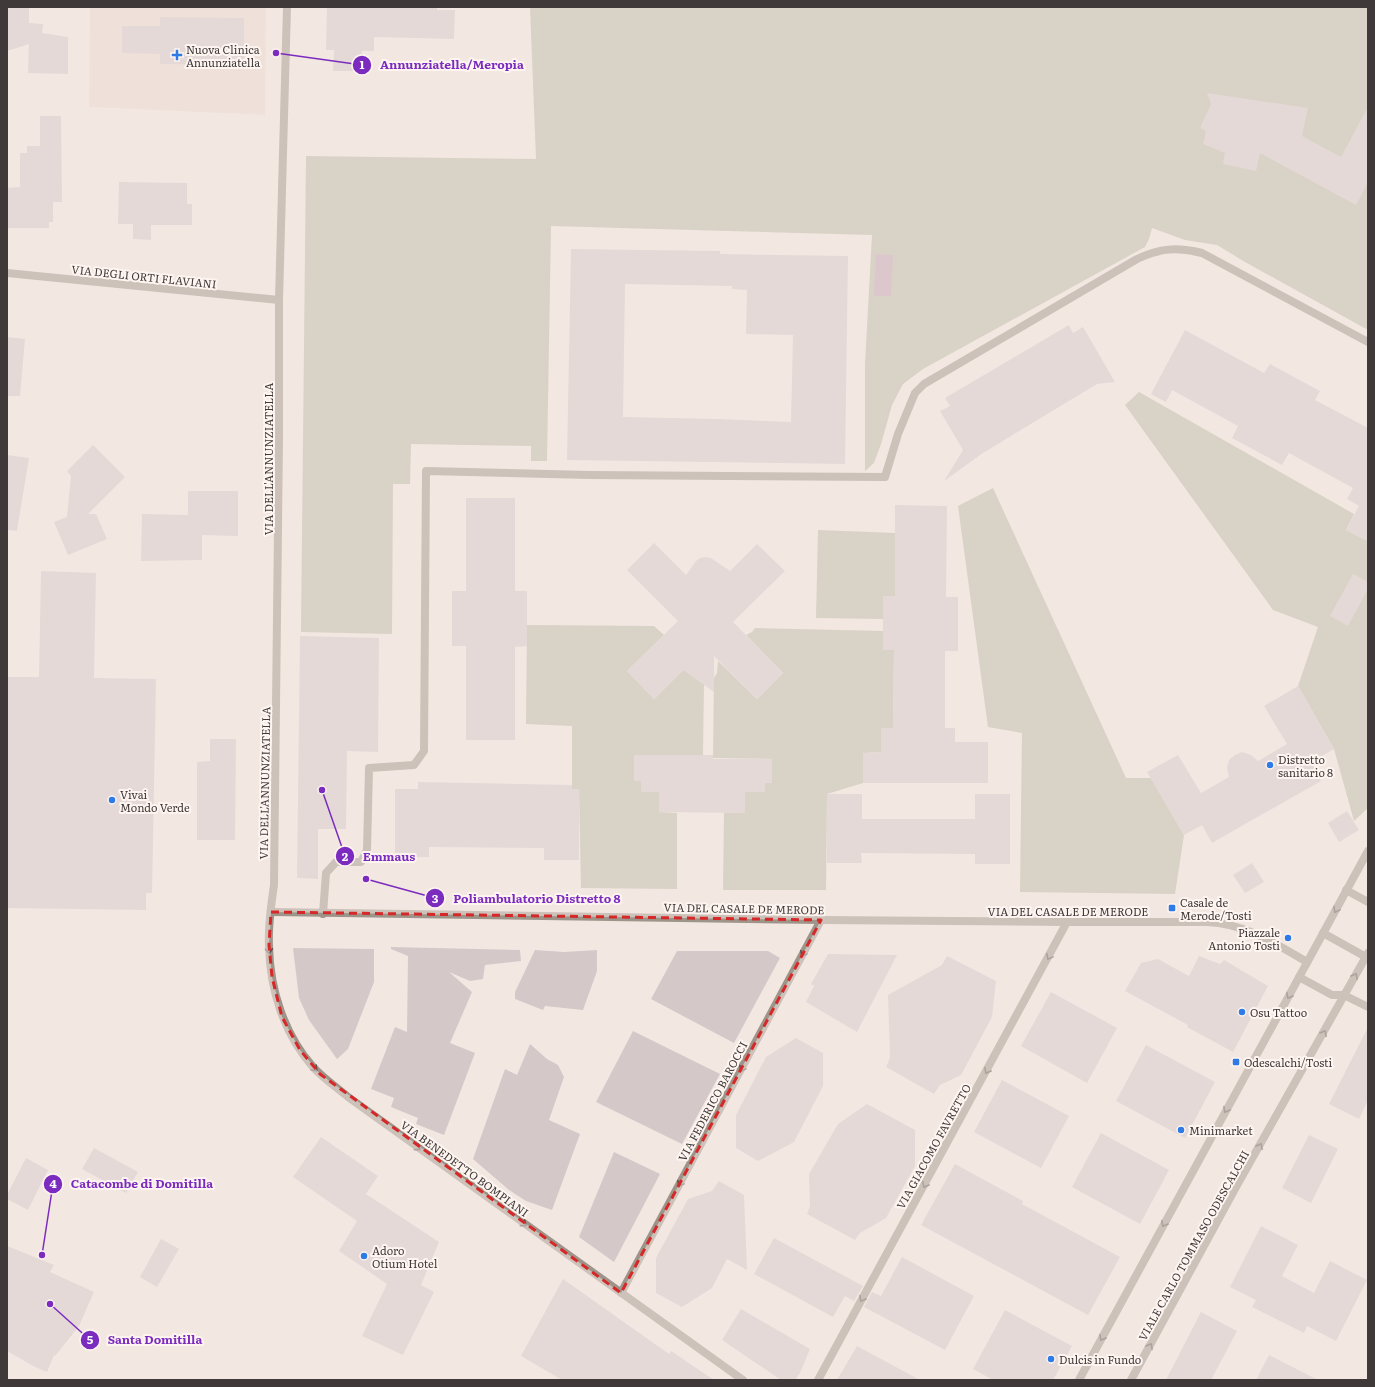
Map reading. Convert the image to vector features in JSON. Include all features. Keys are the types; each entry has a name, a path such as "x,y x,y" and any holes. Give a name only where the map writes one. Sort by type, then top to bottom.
{"street":[{"name":"VIA DELL'ANNUNZIATELLA","path":"271,912 274,885 277,707 280,438 279,300 287,7"},
{"path":"323,914 326,874 336,862 361,862 367,850 369,768 414,765 424,751 426,471 581,475 885,477 898,434 915,393 924,384 1137,259 1149,253 1162,250 1176,249 1202,253 1368,342"},
{"name":"VIA DEGLI ORTI FLAVIANI","path":"7,273 279,300"},
{"path":"1079,1380 1368,851"},
{"path":"1346,890 1368,902"},
{"name":"VIA DEL CASALE DE MERODE","path":"271,912 323,914 821,920 1217,922 1250,931 1307,962"},
{"name":"VIA BENEDETTO BOMPIANI","path":"271,912 269,945 270,958 273,982 279,1007 284,1022 294,1042 313,1068 332,1085 366,1110 743,1380"},
{"name":"VIA FEDERICO BAROCCI","path":"621,1293 821,920"},
{"name":"VIA GIACOMO FAVRETTO","path":"818,1380 1067,922"},
{"path":"1323,933 1367,955 1344,995"},
{"path":"1299,977 1332,995 1344,995 1366,1006"},
{"name":"VIALE CARLO TOMMASO ODESCALCHI","path":"1131,1380 1236,1187 1344,995"}],"highlighted area":[{"path":"271,912 821,920 621,1293 320,1074 300,1050 282,1017 272,977 269,945"}],"shaded area":[{"name":"Nuova Clinica Annunziatella","path":"90,7 266,7 265,115 89,107"},
{"path":"530,7 1368,7 1368,330 1217,245 1185,240 1152,228 1145,247 923,369 903,384 892,405 874,463 865,471 865,364 872,235 551,226 547,461 531,461 531,446 411,444 410,484 393,484 392,634 301,632 306,156 536,159"},
{"path":"876,254 893,255 891,296 874,296"},
{"path":"1139,392 1354,514 1346,530 1368,541 1368,808 1354,821 1334,749 1298,686 1318,627 1273,610 1125,405"},
{"path":"993,488 1126,778 1151,778 1184,835 1175,894 1020,892 1022,733 988,727 958,506"},
{"path":"818,530 895,533 895,596 883,619 816,618"},
{"path":"527,625 654,626 664,635 627,671 654,699 691,662 704,682 703,755 634,755 634,781 641,781 659,792 659,812 677,813 677,889 581,888 579,789 572,789 572,726 526,724"},
{"path":"755,628 883,631 883,650 894,650 893,728 881,728 882,752 863,753 863,783 827,794 826,890 723,890 724,813 745,813 745,792 765,792 765,783 772,783 772,759 713,758 714,678 717,673 718,661 757,699 783,673 746,635 752,632"}],"building":[{"path":"7,7 29,7 29,23 43,24 42,33 68,37 68,74 28,73 29,44 7,51"},
{"path":"327,7 437,7 437,10 455,10 454,39 374,37 374,51 362,51 361,71 333,71 334,50 326,50"},
{"path":"160,17 244,18 244,65 160,64 160,54 122,53 122,26 160,26"},
{"path":"1207,93 1308,108 1302,136 1341,157 1368,107 1368,182 1356,205 1260,153 1256,171 1223,164 1225,153 1203,144 1206,131 1200,128 1211,104"},
{"path":"40,116 61,116 62,202 53,202 53,222 49,222 49,228 7,228 7,188 20,187 20,153 27,153 27,146 40,146"},
{"path":"119,182 187,183 187,204 192,204 192,225 151,225 151,240 133,239 133,224 118,224"},
{"path":"571,249 720,251 720,254 848,256 845,464 567,460","holes":["625,284 732,286 732,289 747,290 746,334 793,335 791,422 623,417"]},
{"path":"1069,325 1073,333 1083,327 1115,382 1097,384 983,453 944,481 963,450 940,411 950,406 945,398"},
{"path":"1185,330 1264,373 1270,364 1320,391 1315,400 1368,428 1368,541 1346,530 1359,506 1347,499 1353,488 1289,453 1282,465 1232,438 1238,426 1172,390 1166,402 1151,394"},
{"path":"7,337 25,339 20,396 7,396"},
{"path":"93,445 125,477 88,514 96,514 107,539 68,555 54,522 67,517 71,476 67,471"},
{"path":"7,455 29,458 17,531 7,530"},
{"path":"188,491 238,491 238,536 202,535 202,560 141,561 142,514 188,515"},
{"path":"466,498 515,498 515,591 527,591 527,646 515,647 515,740 466,740 466,646 452,646 452,591 466,591"},
{"path":"895,505 947,506 946,597 958,597 958,651 945,651 945,728 955,728 955,742 988,742 988,783 863,783 863,753 881,752 881,728 893,728 894,650 883,650 883,596 895,596"},
{"path":"654,543 686,575 696,561 700,558 706,557 711,558 730,571 757,544 785,571 733,622 783,673 757,699 714,656 714,692 683,670 654,699 627,671 678,621 627,570"},
{"path":"41,571 96,573 94,678 156,679 152,893 146,893 146,910 7,908 7,677 39,677"},
{"path":"1353,574 1368,582 1368,589 1348,626 1330,616"},
{"path":"300,636 379,638 378,752 347,751 346,829 318,829 318,879 297,878"},
{"name":"Distretto sanitario 8","path":"1298,686 1334,749 1311,762 1321,781 1212,843 1202,825 1184,835 1147,772 1178,755 1201,793 1229,777 1227,768 1229,760 1235,755 1242,752 1251,755 1258,761 1287,744 1264,706"},
{"path":"210,739 236,739 235,840 197,840 197,762 210,761"},
{"path":"634,755 713,755 713,759 772,759 772,783 765,783 765,792 745,792 745,813 659,812 659,792 641,792 641,781 634,781"},
{"path":"418,782 572,785 572,789 579,789 579,860 544,860 544,848 429,847 429,857 395,857 395,789 418,789"},
{"path":"827,794 862,794 862,819 975,819 975,794 1010,794 1010,864 975,864 975,854 861,853 862,863 827,863"},
{"path":"1347,811 1359,830 1339,842 1328,823"},
{"path":"1252,863 1264,882 1245,893 1233,875"},
{"path":"391,947 520,950 521,961 485,965 483,979 470,981 449,972 472,992 450,1043 475,1053 444,1135 416,1124 418,1118 391,1107 394,1098 371,1089 395,1027 407,1032 408,956 391,949"},
{"path":"293,948 374,949 374,982 348,1049 337,1059 309,1020 299,998"},
{"path":"535,950 564,952 597,950 597,971 583,1010 545,1006 543,1010 515,999 515,992"},
{"path":"677,951 768,951 780,958 734,1043 651,999"},
{"path":"828,954 897,955 857,1032 806,1002 814,986 811,984"},
{"path":"947,956 996,981 992,1017 961,1075 940,1085 934,1094 886,1067 890,1058 888,995 942,965"},
{"path":"1199,956 1220,964 1224,960 1268,986 1233,1052 1187,1027 1188,1025 1125,991 1141,963 1158,959 1189,976"},
{"path":"1051,992 1117,1028 1087,1083 1021,1046"},
{"path":"1368,1027 1368,1100 1359,1119 1329,1104"},
{"path":"633,1031 720,1074 682,1144 596,1102"},
{"path":"796,1038 823,1053 823,1086 794,1142 758,1161 736,1148 736,1115 766,1057"},
{"path":"530,1044 547,1059 558,1065 564,1077 549,1120 580,1134 552,1210 526,1201 509,1190 473,1159 505,1069 517,1075"},
{"path":"1146,1045 1215,1082 1185,1138 1116,1101"},
{"path":"1002,1080 1069,1116 1041,1168 974,1132"},
{"path":"867,1104 915,1130 915,1166 886,1218 860,1233 855,1240 807,1214 810,1206 809,1174 838,1124"},
{"path":"1101,1133 1169,1170 1140,1224 1072,1187"},
{"path":"1309,1135 1338,1149 1311,1203 1282,1188"},
{"path":"321,1137 378,1176 366,1194 439,1242 421,1285 434,1292 403,1355 362,1336 387,1284 339,1251 357,1221 293,1177"},
{"path":"94,1148 138,1172 126,1193 82,1169"},
{"path":"614,1152 660,1174 614,1262 579,1237"},
{"path":"26,1158 48,1170 28,1210 7,1199 7,1195"},
{"path":"955,1164 1023,1201 1022,1204 1120,1257 1088,1315 921,1225"},
{"path":"719,1181 744,1195 747,1270 727,1259 712,1288 682,1307 656,1293 656,1258 688,1199 712,1191"},
{"path":"1261,1226 1298,1245 1282,1276 1314,1293 1330,1261 1367,1280 1336,1341 1307,1326 1304,1333 1252,1307 1256,1300 1230,1287"},
{"path":"774,1238 863,1286 854,1301 845,1296 833,1317 754,1274"},
{"path":"161,1239 179,1249 157,1287 140,1277"},
{"path":"7,1246 54,1265 50,1272 94,1292 79,1326 55,1356 54,1355 47,1372 7,1351"},
{"path":"902,1257 974,1296 945,1350 864,1307 872,1292 881,1296"},
{"path":"563,1279 669,1354 671,1351 714,1380 562,1380 521,1356"},
{"path":"741,1309 810,1349 800,1373 795,1380 781,1380 722,1340"},
{"path":"1005,1310 1072,1346 1053,1380 993,1380 973,1369"},
{"path":"1201,1312 1237,1331 1211,1380 1166,1380"},
{"path":"857,1346 920,1380 837,1380"},
{"path":"1269,1355 1318,1380 1256,1380"}],"place":[{"name":"Annunziatella/Meropia","path":"276,53"},
{"name":"Nuova Clinica Annunziatella","path":"177,55"},
{"name":"Distretto sanitario 8","path":"1270,765"},
{"name":"Emmaus","path":"322,790"},
{"name":"Vivai Mondo Verde","path":"112,800"},
{"name":"Poliambulatorio Distretto 8","path":"366,879"},
{"name":"Casale de Merode/Tosti","path":"1172,908"},
{"name":"Piazzale Antonio Tosti","path":"1288,938"},
{"name":"Osu Tattoo","path":"1242,1012"},
{"name":"Odescalchi/Tosti","path":"1236,1062"},
{"name":"Minimarket","path":"1181,1130"},
{"name":"Catacombe di Domitilla","path":"42,1255"},
{"name":"Adoro Otium Hotel","path":"364,1256"},
{"name":"Santa Domitilla","path":"50,1304"},
{"name":"Dulcis in Fundo","path":"1051,1359"}]}
